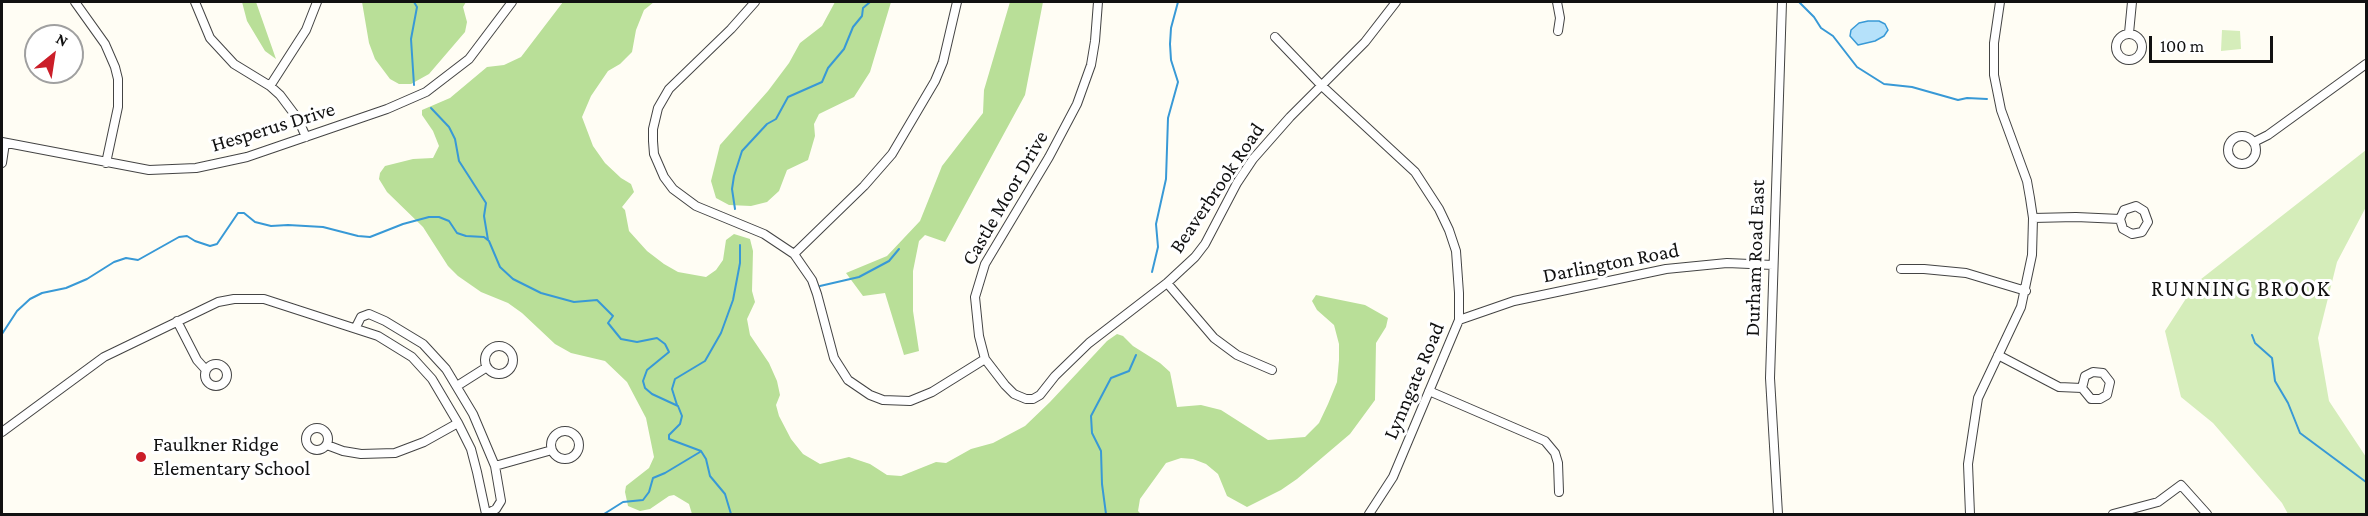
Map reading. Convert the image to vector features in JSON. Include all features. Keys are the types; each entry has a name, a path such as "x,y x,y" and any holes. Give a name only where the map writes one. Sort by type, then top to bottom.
{"street":[{"path":"75,2 105,44 118,80 118,107 106,163"},
{"path":"195,2 210,38 225,55 245,71 270,86 297,119 306,137"},
{"path":"270,86 306,30 317,2"},
{"name":"Hesperus Drive","path":"3,142 149,170 196,168 247,157 387,110 435,85 469,59 512,2"},
{"path":"755,2 663,98 653,129 654,154 664,177 684,198 696,206 775,239 794,254 812,280 834,358 848,380 870,395 883,400 910,401 932,392 985,359"},
{"path":"794,254 864,186 892,154 935,81 943,62 957,2"},
{"name":"Castle Moor Drive","path":"1026,399 1014,394 985,359 976,315 975,297 978,281 996,243 1049,157 1077,104 1091,65 1098,2"},
{"name":"Beaverbrook Road","path":"1026,399 1033,399 1040,395 1054,376 1089,343 1183,270 1205,244 1237,183 1253,159 1290,117 1365,42 1396,2"},
{"path":"1557,2 1560,18 1558,30"},
{"name":"Durham Road East","path":"1778,514 1770,378 1782,2"},
{"path":"1970,514 1967,486 1970,443 1978,398 2021,307 2032,255 2033,218 2027,182 2001,110 1996,88 1994,43 2000,2"},
{"path":"2129,33 2132,2"},
{"name":"Lynngate Road","path":"1275,37 1322,86 1415,172 1439,209 1456,251 1460,293 1459,320 1393,477 1369,514"},
{"path":"2254,142 2367,64"},
{"path":"2,163 3,142"},
{"path":"2033,218 2120,219"},
{"name":"Darlington Road","path":"1459,320 1514,300 1666,269 1727,263 1773,265"},
{"path":"1902,269 1966,273 2026,291"},
{"path":"1167,283 1214,338 1237,355 1272,370"},
{"path":"2,432 104,357 218,302 249,298 264,299 356,327 392,342 412,357 432,379 471,449 486,514 496,509 501,501 495,466 474,414 457,386 428,350 399,327 369,314 362,317 356,327"},
{"path":"177,321 197,360 206,370"},
{"path":"1998,355 2059,387 2082,388"},
{"path":"457,386 487,367"},
{"path":"1429,391 1545,441 1551,446 1558,463 1559,492"},
{"path":"327,445 343,452 395,453 424,442 458,423"},
{"path":"495,466 552,450"},
{"path":"2113,514 2158,502 2181,485 2206,514"}],"green space":[{"path":"242,2 256,2 276,59 265,51 247,21"},
{"path":"362,2 466,2 463,7 467,22 465,32 429,74 411,84 399,84 390,79 375,59 369,43"},
{"path":"563,2 654,2 644,10 636,30 632,52 620,64 608,71 591,96 582,117 593,146 605,163 631,184 634,192 622,207 625,210 629,231 647,251 664,264 678,272 706,277 716,270 723,260 726,240 734,234 750,239 753,251 752,291 755,302 747,319 750,335 769,363 777,381 780,395 776,405 791,439 803,454 820,464 849,457 870,464 887,475 901,476 936,462 946,463 971,449 993,443 1025,426 1107,341 1117,334 1123,336 1133,346 1170,372 1177,407 1201,405 1221,410 1268,440 1305,437 1319,423 1328,404 1337,382 1339,360 1339,344 1334,325 1317,310 1312,301 1316,295 1365,305 1388,318 1386,327 1376,343 1375,400 1350,434 1297,479 1247,507 1227,496 1218,474 1206,464 1193,459 1181,458 1166,463 1140,499 1138,511 1141,514 692,514 689,504 674,495 650,509 640,511 628,506 626,486 649,468 654,457 646,418 627,382 605,361 571,353 555,344 508,303 481,292 458,276 448,266 423,227 387,192 379,179 385,166 413,159 433,158 439,146 433,131 422,115 422,110 450,98 487,67 504,65 521,57"},
{"path":"835,2 891,2 870,72 854,97 819,114 814,124 815,136 808,160 787,170 779,191 767,202 751,206 729,205 716,198 711,181 720,145 768,91 789,63 800,43 822,26"},
{"path":"1010,2 1043,2 1025,95 945,242 925,235 919,241 913,271 913,311 919,351 904,355 885,293 863,296 846,273 887,256 920,221 942,166 983,113 984,90"},
{"path":"2222,30 2240,31 2241,49 2221,51"},
{"path":"2366,150 2366,207 2337,262 2318,338 2329,401 2366,457 2366,514 2288,514 2282,503 2213,423 2181,397 2165,331 2196,283"}],"water":[{"path":"1879,21 1885,24 1888,30 1884,36 1875,41 1858,45 1850,36 1851,30 1859,23"}],"waterway":[{"path":"414,2 417,7 411,39 414,85"},
{"path":"735,209 732,189 742,151 767,124 776,119 788,97 822,82 828,68 844,49 853,27 862,16 863,8 870,2"},
{"path":"1152,272 1158,247 1156,224 1166,179 1168,118 1178,82 1171,60 1170,44 1171,28 1178,2"},
{"path":"1799,2 1821,28 1833,36 1857,67 1884,84 1912,87 1958,100 1987,99"},
{"path":"431,108 449,127 455,139 459,161 486,203 484,216 488,240"},
{"path":"2,334 17,311 30,299 87,279 114,262 126,258 138,260 179,237 187,236 210,246 217,244 238,213 244,213 255,222 271,226 323,227 370,237 403,224 429,217 439,217 449,221 457,233 484,237 489,241 500,267 513,279 541,293 574,302 597,300 613,316 608,323 621,339 637,342 657,338 665,344 669,352 647,370 643,381 645,388 652,394 678,406 682,416 680,424 669,435 669,439 701,451 706,459 710,476 725,494 731,514"},
{"path":"677,405 672,389 675,379 705,361 721,333 733,300 740,263 740,245"},
{"path":"820,286 859,277 889,261 899,249"},
{"path":"2252,335 2255,343 2272,358 2275,381 2288,403 2300,433 2366,482"},
{"path":"1106,514 1101,451 1092,433 1091,416 1111,378 1129,371 1136,355"},
{"path":"604,514 623,502 643,500 649,492 653,478 700,452"}],"place":[{"name":"Faulkner Ridge Elementary School","path":"141,457"}],"district":[{"name":"RUNNING BROOK","path":"2241,289"}]}
